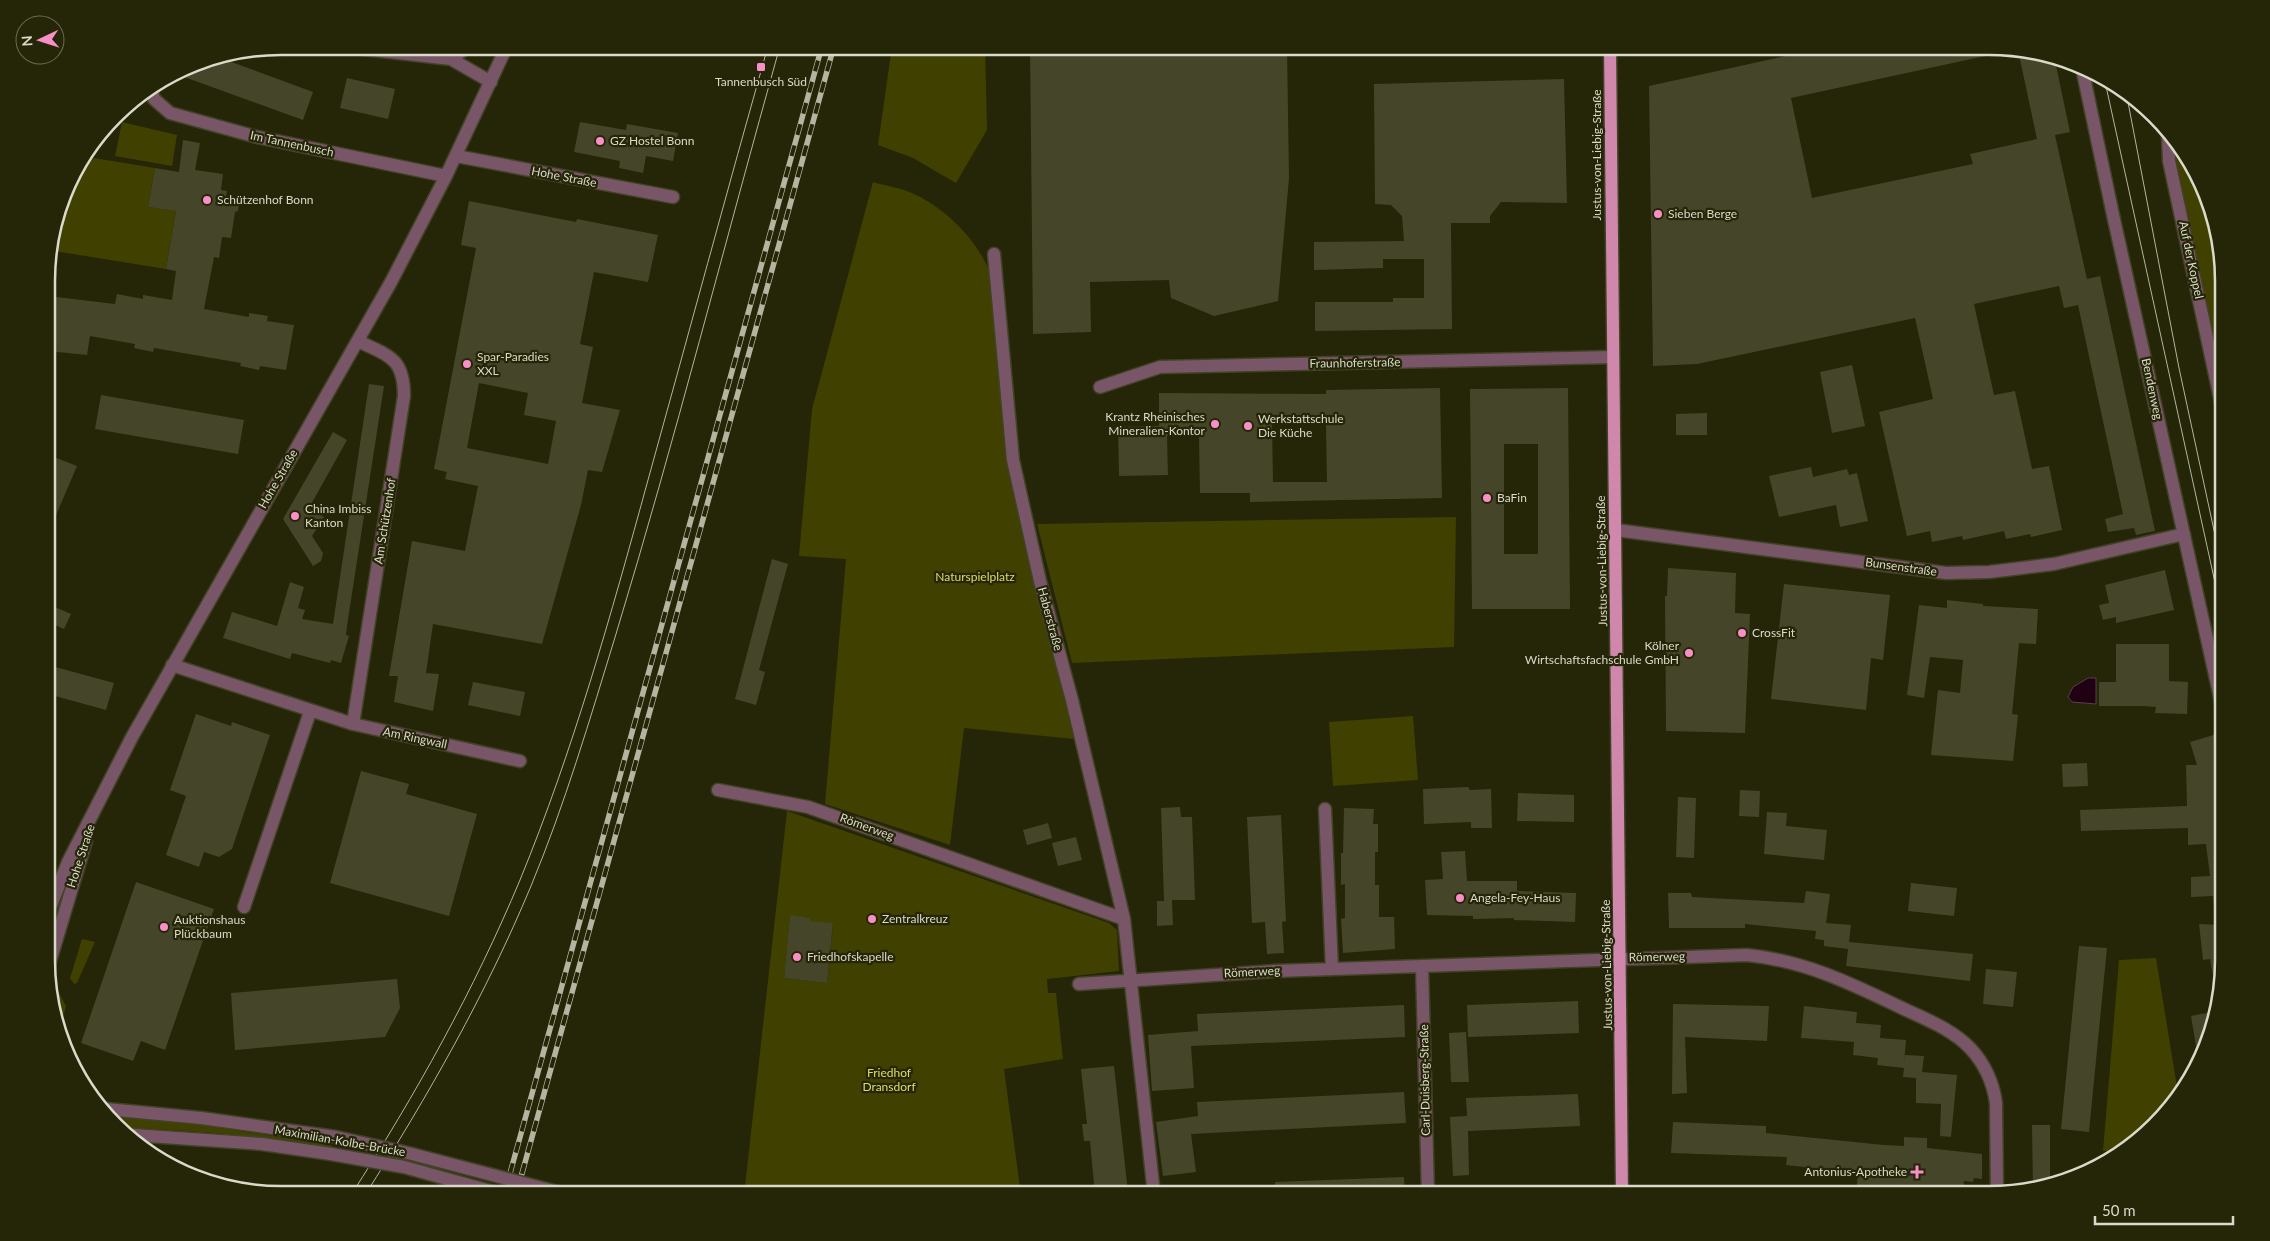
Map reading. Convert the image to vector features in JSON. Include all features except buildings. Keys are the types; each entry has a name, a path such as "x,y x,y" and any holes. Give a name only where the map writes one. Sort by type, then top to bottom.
{"main road":[{"name":"Justus-von-Liebig-Straße","path":"1610,55 1622,1186"}],"street":[{"path":"416,55 451,59 490,82"},
{"path":"451,59 457,55"},
{"name":"Hohe Straße","path":"55,895 68,862 99,801 172,665 358,341 446,176 503,55"},
{"name":"Bendenweg","path":"2084,76 2112,215 2215,675"},
{"name":"Im Tannenbusch","path":"153,95 154,99 170,113 257,137 446,176"},
{"name":"Auf der Koppel","path":"2168,143 2169,161 2215,375"},
{"name":"Hohe Straße","path":"456,156 673,197"},
{"name":"Haberstraße","path":"994,254 1013,460 1040,581 1072,700 1124,919 1131,979"},
{"name":"Am Schützenhof","path":"353,724 404,396 404,378 400,366 385,354 358,341"},
{"name":"Fraunhoferstraße","path":"1100,387 1160,367 1613,357"},
{"name":"Bunsenstraße","path":"1616,530 1946,573 1989,572 2054,564 2184,534"},
{"name":"Am Ringwall","path":"172,665 310,712 353,724 520,760"},
{"path":"244,907 310,712"},
{"name":"Römerweg","path":"718,790 808,807 1124,919"},
{"name":"Hohe Straße","path":"55,943 99,801"},
{"path":"1325,809 1332,969"},
{"name":"Römerweg","path":"1079,984 1131,979 1332,969 1620,958 1747,955 1776,958 1835,977 1942,1026 1970,1048 1988,1072 1994,1088 1996,1103 1997,1186"},
{"name":"Carl-Duisberg-Straße","path":"1422,966 1428,1186"},
{"path":"1131,979 1153,1186"},
{"name":"Maximilian-Kolbe-Brücke","path":"111,1110 201,1118 336,1137 538,1186"},
{"name":"Maximilian-Kolbe-Brücke","path":"138,1135 262,1144 331,1154 404,1167 473,1186"}],"green space":[{"path":"891,55 985,55 987,130 956,183 913,158 878,145"},
{"path":"122,122 177,135 172,166 115,156"},
{"path":"2175,153 2192,181 2203,208 2211,237 2215,266 2215,354 2175,163"},
{"path":"94,158 155,168 148,207 176,211 166,269 57,251 67,208 87,165"},
{"name":"Naturspielplatz","path":"873,182 909,192 937,207 968,236 989,270 1007,458 1074,739 964,728 950,845 825,804 846,559 799,556 812,409"},
{"path":"1456,517 1454,647 1072,663 1037,524"},
{"path":"1413,716 1418,780 1333,786 1329,722"},
{"name":"Friedhof Dransdorf","path":"787,811 1109,923 1117,930 1119,971 1047,979 1048,993 1056,993 1063,1059 1004,1069 1020,1186 745,1186","holes":["790,916 810,918 810,921 833,924 827,983 784,978"]},
{"path":"82,939 95,942 77,983 74,984 70,978"},
{"path":"2156,958 2177,1085 2159,1109 2138,1130 2110,1151 2103,1151 2119,960"},
{"path":"57,991 58,991 66,1006 63,1017"},
{"path":"118,1116 201,1125 332,1145 331,1147 177,1130 130,1128"}],"shaded area":[{"path":"2088,678 2096,678 2096,704 2072,702 2068,697 2073,687"}],"tram line":[{"path":"357,1186 443,1041 483,961 520,880 557,782 590,682 620,581 766,55"},
{"path":"371,1186 455,1044 495,966 531,886 555,824 587,729 638,561 778,55"},
{"path":"2106,88 2215,583"},
{"path":"2128,103 2179,368 2215,535"}],"railway":[{"path":"506,1186 820,55"},
{"path":"518,1186 832,55"}],"place":[{"name":"Tannenbusch Süd","path":"761,67"},
{"name":"GZ Hostel Bonn","path":"600,141"},
{"name":"Schützenhof Bonn","path":"207,200"},
{"name":"Sieben Berge","path":"1658,214"},
{"name":"Spar-Paradies XXL","path":"467,364"},
{"name":"Krantz Rheinisches Mineralien-Kontor","path":"1215,424"},
{"name":"Werkstattschule Die Küche","path":"1248,426"},
{"name":"BaFin","path":"1487,498"},
{"name":"China Imbiss Kanton","path":"295,516"},
{"name":"CrossFit","path":"1742,633"},
{"name":"Kölner Wirtschaftsfachschule GmbH","path":"1689,653"},
{"name":"Angela-Fey-Haus","path":"1460,898"},
{"name":"Zentralkreuz","path":"872,919"},
{"name":"Auktionshaus Plückbaum","path":"164,927"},
{"name":"Friedhofskapelle","path":"797,957"},
{"name":"Antonius-Apotheke","path":"1917,1172"}]}
